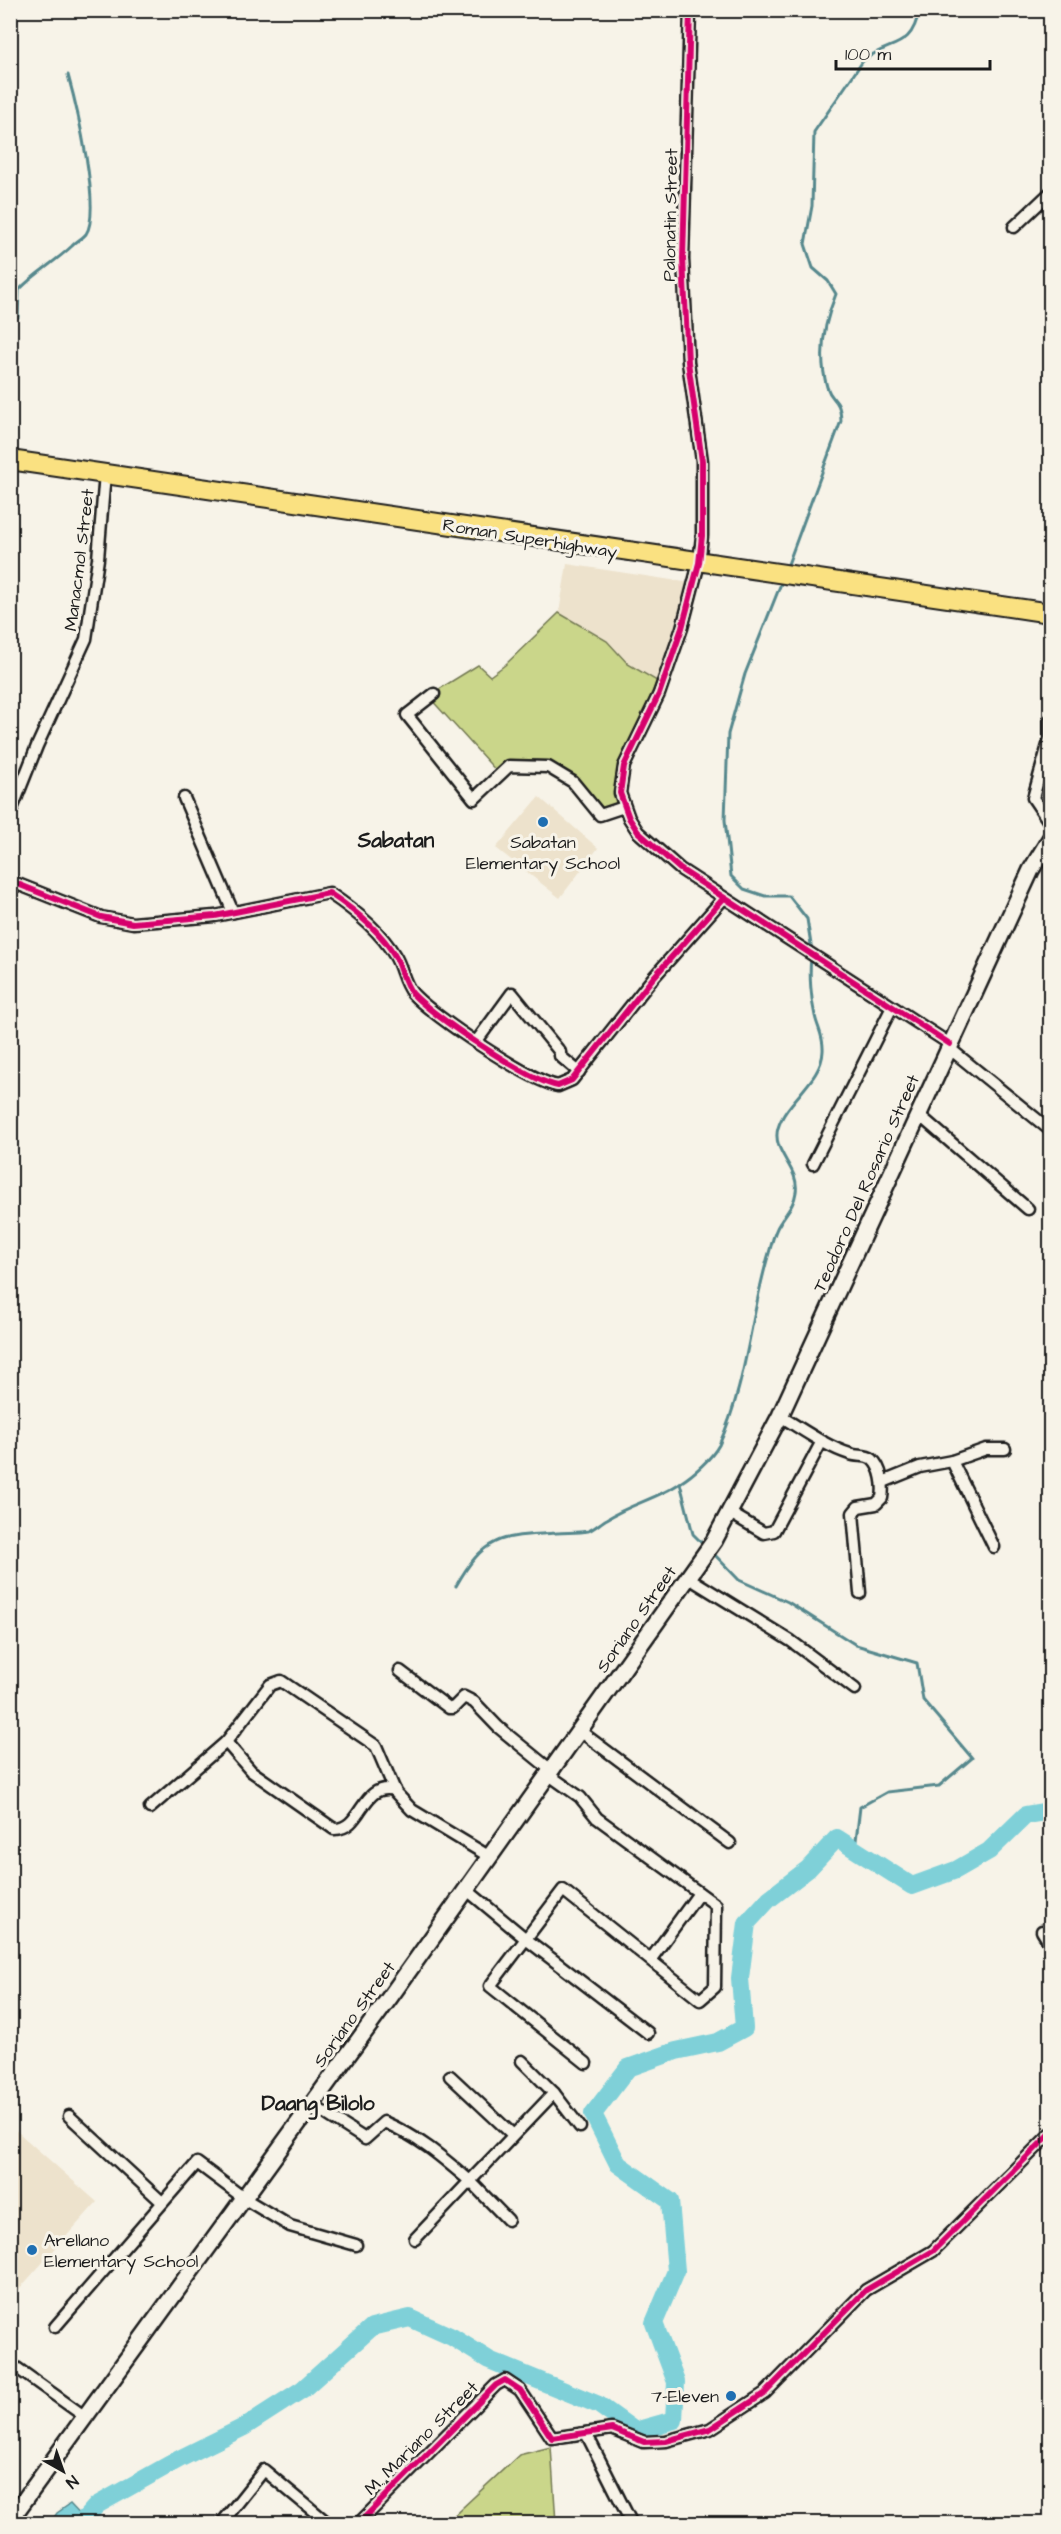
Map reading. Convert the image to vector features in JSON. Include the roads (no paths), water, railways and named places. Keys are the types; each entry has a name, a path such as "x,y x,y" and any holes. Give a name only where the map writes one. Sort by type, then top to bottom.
{"main road":[{"name":"Roman Superhighway","path":"10,460 1050,613"},
{"name":"Teodoro Del Rosario Street","path":"714,1541 780,1416 1034,865 1050,839"},
{"name":"Soriano Street","path":"13,2512 245,2199 714,1541"}],"street":[{"name":"Palonatin Street","path":"624,807 620,793 624,766 662,685 682,628 699,563 704,481 688,362 683,259 690,10"},
{"path":"1014,227 1050,193"},
{"name":"Manacmol Street","path":"10,814 37,746 86,639 98,559 105,473"},
{"path":"434,694 407,715 474,799 509,766 548,767 573,782 600,815 624,807 638,832 648,843 723,899 950,1046 1050,1130"},
{"path":"1050,720 1050,738 1033,798 1050,823"},
{"path":"184,798 233,912"},
{"path":"10,881 70,907 122,923 173,921 329,893 352,910 389,946 410,990 418,999 476,1042 555,1086 569,1083 579,1072 652,978 723,899"},
{"path":"476,1042 512,993 560,1052 560,1056 579,1072"},
{"path":"813,1164 892,1007"},
{"path":"918,1114 1028,1209"},
{"path":"780,1416 849,1454 872,1459 883,1482 882,1498 878,1503 858,1507 854,1513 860,1593"},
{"path":"730,1513 764,1533 774,1531 822,1441"},
{"path":"883,1482 920,1467 952,1461 986,1449 1005,1449"},
{"path":"952,1461 994,1547"},
{"path":"689,1578 791,1641 855,1689"},
{"path":"400,1671 449,1708 453,1708 464,1697 471,1700 550,1773 580,1797 597,1818 716,1905 715,1987 700,2000 563,1890 490,1986 586,2063"},
{"path":"150,1808 226,1742 270,1685 284,1682 376,1746 395,1790 412,1810 490,1857"},
{"path":"580,1731 730,1843"},
{"path":"226,1742 251,1771 334,1829 341,1829 349,1824 380,1788 395,1790"},
{"path":"467,1890 525,1939 648,2033"},
{"path":"651,1959 699,1893"},
{"path":"1042,1931 1050,1944"},
{"path":"522,2061 554,2093 580,2127"},
{"path":"450,2076 512,2134"},
{"path":"415,2239 512,2134 554,2093"},
{"path":"312,2105 365,2139 384,2122 412,2134 431,2146 508,2220"},
{"path":"69,2116 162,2202"},
{"path":"632,2523 586,2433 612,2429 644,2442 666,2441 710,2429 765,2393 866,2290 933,2251 1050,2134"},
{"path":"55,2327 197,2163 245,2199 290,2226 356,2245"},
{"path":"10,2362 84,2416"},
{"name":"M. Mariano Street","path":"358,2523 496,2385 505,2380 520,2390 552,2438 586,2433"},
{"path":"221,2523 264,2470 329,2523"}],"water":[{"path":"70,2504 88,2523 50,2523 57,2513"}],"waterway":[{"path":"787,567 841,421 839,407 827,387 823,363 828,316 836,294 828,281 813,268 805,244 812,206 814,132 863,61 905,39 916,23 919,10"},
{"path":"10,322 18,317 19,290 84,236 90,221 91,203 86,156 68,75"},
{"path":"782,581 745,674 728,734 725,820 731,876 744,889 765,896 789,896 807,919 812,951"},
{"path":"456,1586 476,1557 496,1542 521,1536 588,1531 616,1514 663,1493 691,1476 719,1445 736,1398 773,1237 792,1205 796,1192 794,1175 778,1145 778,1128 788,1108 817,1072 821,1062 823,1046 812,1002 811,958"},
{"path":"680,1483 693,1534 706,1547"},
{"path":"713,1553 739,1580 788,1602 856,1645 917,1663 923,1700 972,1758 939,1786 887,1792 860,1807 855,1849"},
{"path":"80,2524 97,2505 181,2458 244,2427 303,2389 372,2327 410,2318 452,2337 489,2360 599,2405 635,2431 674,2420 676,2382 654,2323 676,2271 670,2201 618,2164 593,2114 628,2068 676,2051 718,2042 744,2028 740,1978 747,1923 769,1899 808,1869 837,1838 912,1886 956,1870 989,1851 1026,1815 1050,1811"}],"place":[{"name":"Sabatan Elementary School","path":"543,822"},
{"name":"Arellano Elementary School","path":"32,2250"},
{"name":"7-Eleven","path":"731,2396"}],"district":[{"name":"Sabatan","path":"396,840"},
{"name":"Daang Bilolo","path":"318,2103"}]}
